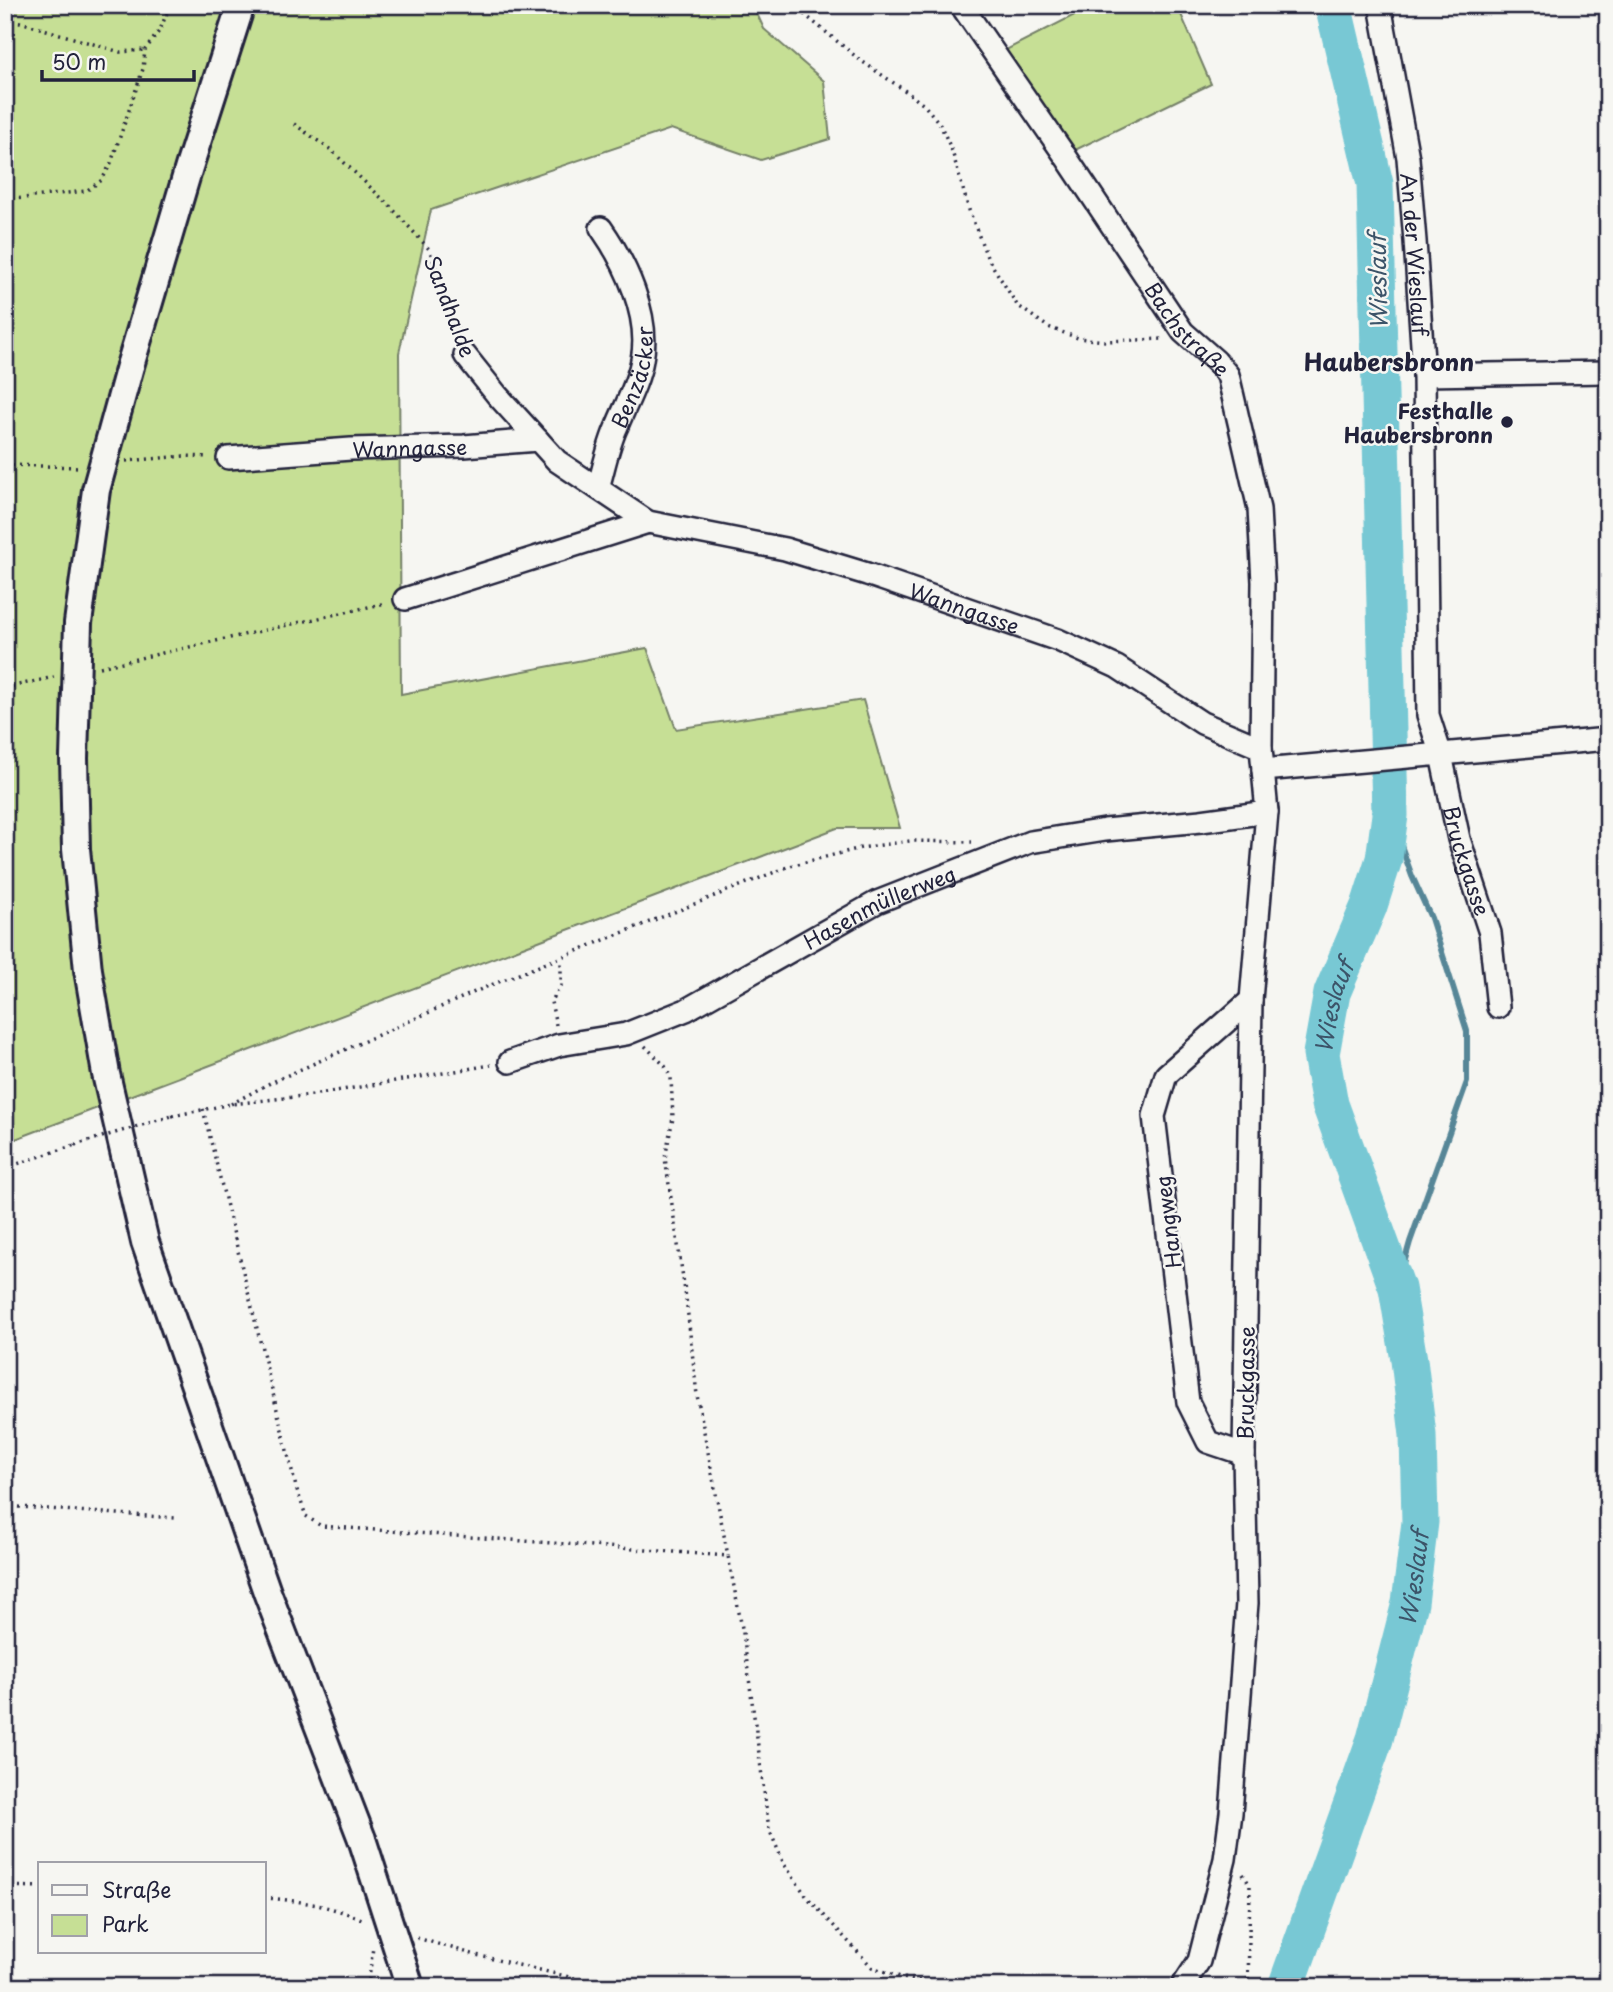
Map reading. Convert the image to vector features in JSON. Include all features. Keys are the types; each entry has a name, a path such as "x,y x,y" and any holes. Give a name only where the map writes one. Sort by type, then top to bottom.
{"main road":[{"path":"241,5 189,167 96,491 78,623 74,758 76,849 88,970 106,1074 145,1242 263,1580 362,1839 410,1987"}],"street":[{"name":"Bachstraße","path":"961,5 1183,332 1216,361 1228,376 1259,509 1263,582 1261,748"},
{"name":"An der Wieslauf","path":"1380,5 1408,158 1424,375 1428,715 1433,756"},
{"name":"Benzäcker","path":"598,488 616,428 631,398 643,358 642,320 634,288 619,253 601,228"},
{"name":"Sandhalde","path":"466,355 497,396 538,440"},
{"path":"1424,375 1608,372"},
{"name":"Wanngasse","path":"228,458 538,440 557,461 648,522 785,549 867,574 1058,640 1117,667 1202,723 1261,748"},
{"name":"Wanngasse","path":"405,599 648,522"},
{"path":"1263,770 1608,739"},
{"name":"Bruckgasse","path":"1182,1987 1199,1961 1225,1860 1247,1603 1244,1454 1251,1000 1268,812 1261,748"},
{"name":"Bruckgasse","path":"1433,756 1490,933 1498,1007"},
{"name":"Hasenmüllerweg","path":"510,1062 559,1045 626,1034 686,1010 877,902 1030,842 1105,830 1268,812"},
{"name":"Hangweg","path":"1244,1454 1208,1442 1188,1402 1154,1116 1166,1075 1251,1000"}],"path":[{"path":"5,200 86,191 102,180 111,163 143,69 145,50 160,30 170,5"},
{"path":"793,5 860,60 925,106 940,124 952,150 969,210 987,257 1017,305 1048,327 1079,338 1159,341 1183,332"},
{"path":"5,20 120,51 145,50"},
{"name":"Sandhalde","path":"294,124 331,150 391,207 429,249 466,355"},
{"path":"99,667 405,599"},
{"path":"5,688 59,676"},
{"path":"231,1104 270,1083 486,987 790,866 873,846 910,841 976,842"},
{"path":"559,1045 551,1002 561,986 561,958"},
{"path":"626,1034 647,1047 665,1066 671,1078 673,1118 665,1158 697,1395 743,1633 769,1829 784,1864 807,1898 872,1967 903,1978 955,1987"},
{"path":"5,1168 202,1109 312,1095 510,1062"},
{"path":"202,1109 296,1487 306,1516 321,1526 728,1556"},
{"path":"5,1506 176,1518"},
{"path":"1225,1860 1241,1870 1250,1885 1248,1987"},
{"path":"5,1886 38,1888"},
{"path":"266,1898 295,1900 347,1913 367,1922"},
{"path":"414,1937 476,1955 612,1987"},
{"path":"368,1987 374,1939"}],"green space":[{"path":"5,5 753,5 764,29 824,81 830,139 761,160 671,129 431,210 399,353 401,694 647,648 676,729 863,700 900,828 837,828 5,1143"},
{"path":"1094,5 1177,5 1211,84 1069,153 1000,53"}],"waterway":[{"name":"Wieslauf","path":"1286,1987 1375,1739 1410,1603 1420,1522 1418,1435 1397,1288 1330,1104 1321,1054 1332,993 1369,906 1384,859 1390,815 1375,184 1333,5"},
{"path":"1390,815 1412,876 1431,918 1467,1031 1467,1082 1410,1242 1397,1288"}],"place":[{"name":"Festhalle Haubersbronn","path":"1507,422"}],"district":[{"name":"Haubersbronn","path":"1389,361"}]}
